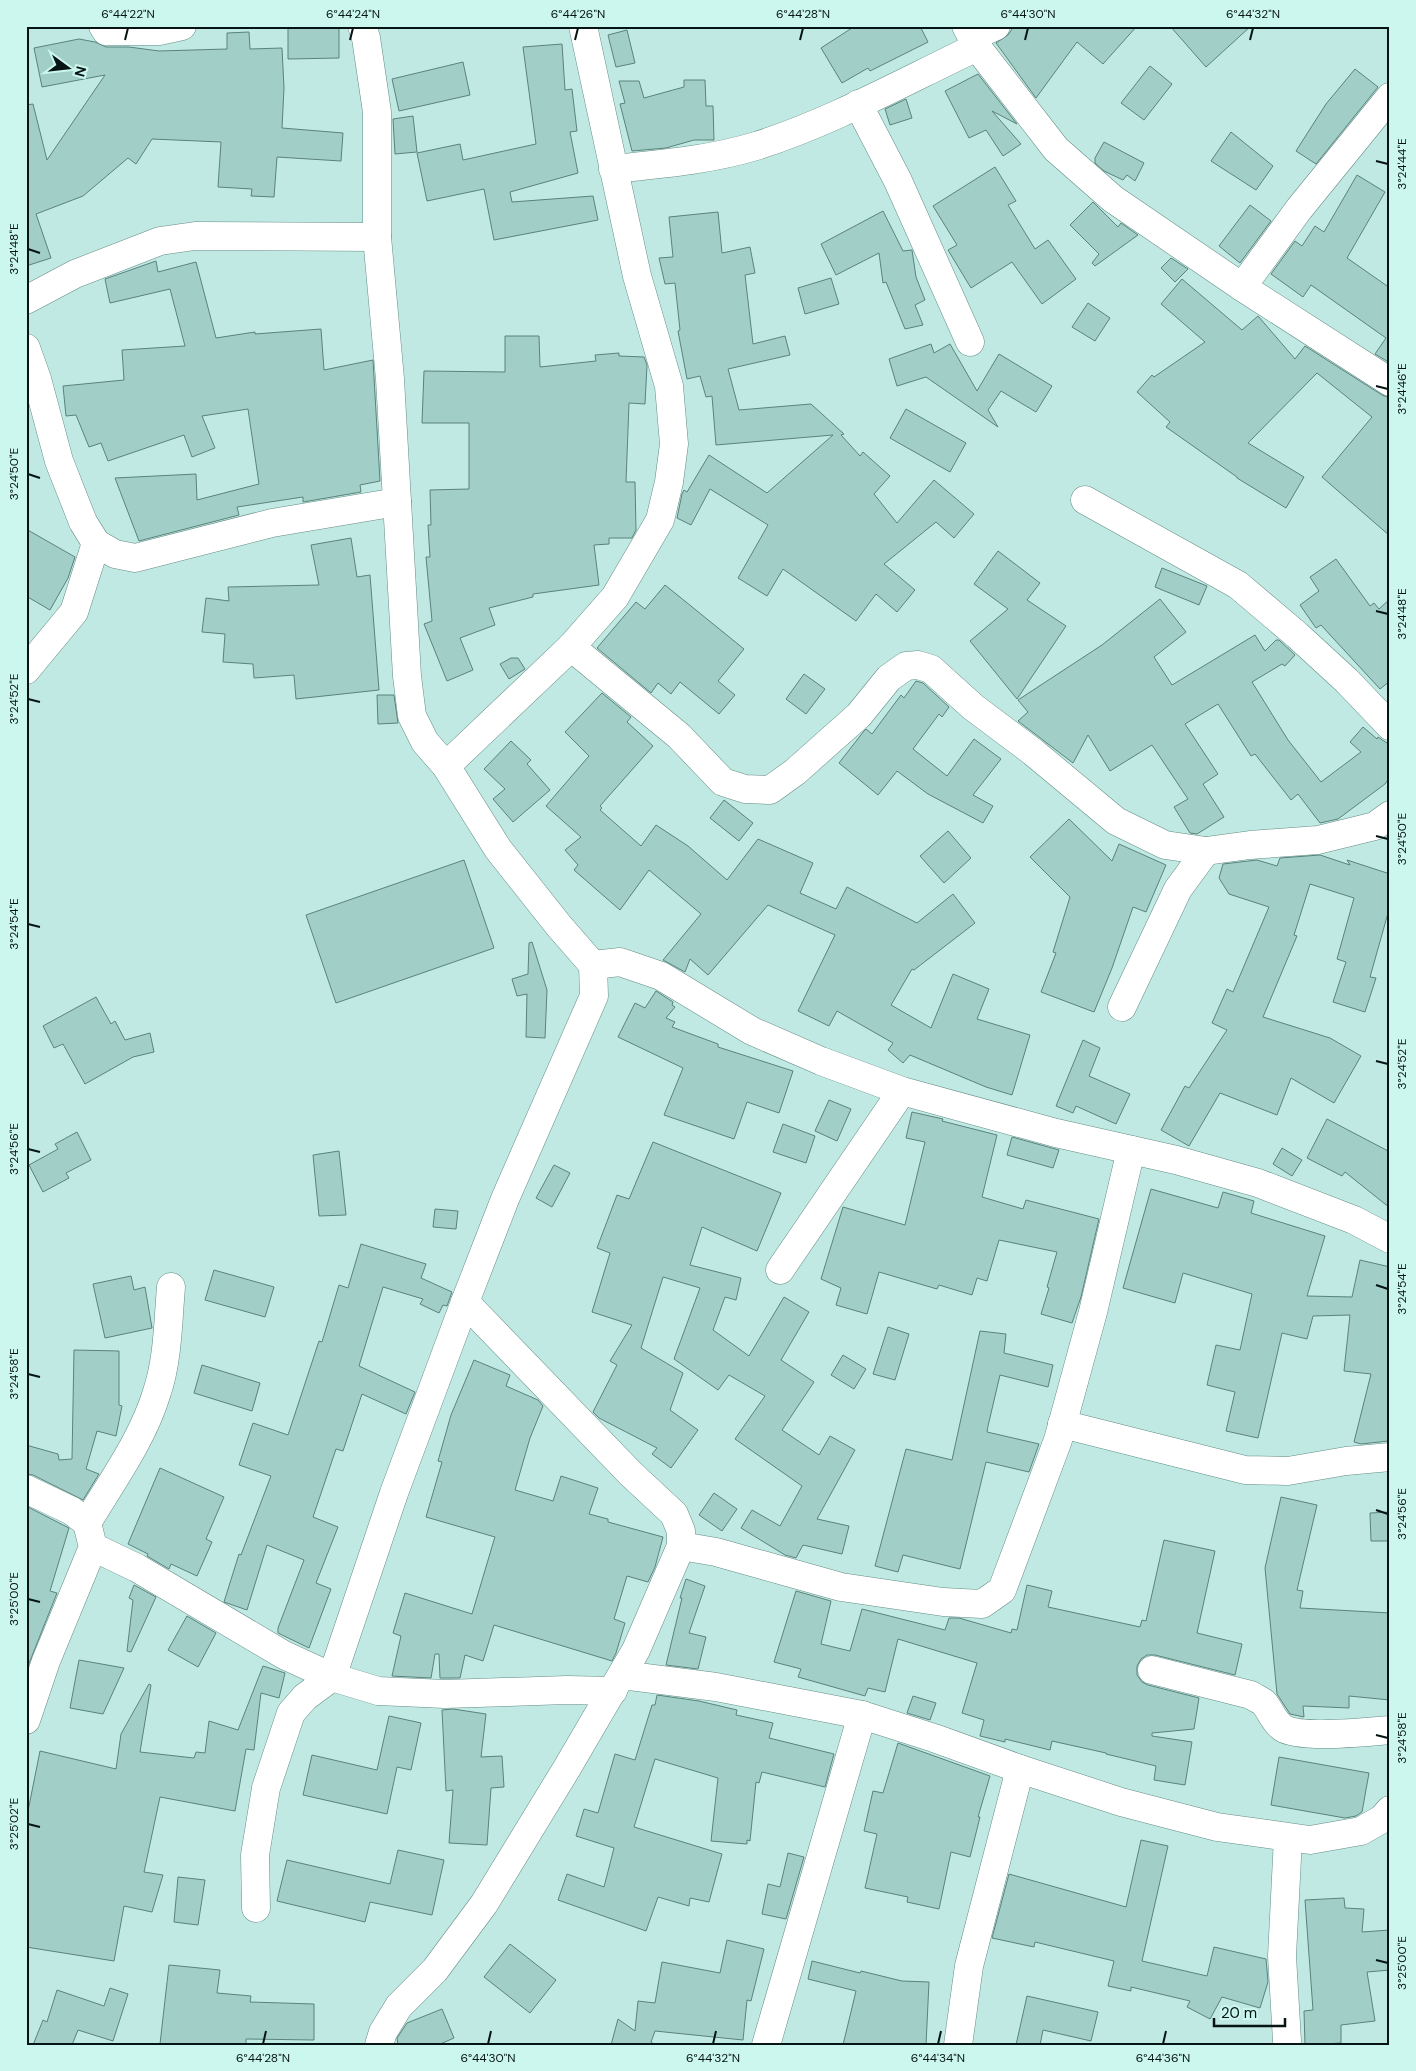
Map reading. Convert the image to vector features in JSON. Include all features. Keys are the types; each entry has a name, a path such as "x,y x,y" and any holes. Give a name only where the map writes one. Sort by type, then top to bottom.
{"street":[{"path":"103,26 106,31 160,31 182,26"},
{"path":"256,1908 255,1854 266,1788 291,1713 305,1697 332,1677 394,1493 465,1302 505,1199 594,996 593,965 559,926 498,848 446,766 425,742 412,716 407,676 390,380 377,237 377,112 366,38 362,26"},
{"path":"446,766 571,647 615,598 660,520 669,482 674,444 669,386 637,276 583,26"},
{"path":"614,170 691,160 755,146 820,122 858,104 972,37 996,26"},
{"path":"972,37 1056,149 1113,199 1242,287 1390,382"},
{"path":"1242,287 1299,209 1390,96"},
{"path":"858,104 898,181 970,342"},
{"path":"26,300 75,274 160,241 195,236 377,237"},
{"path":"26,348 32,375 59,461 83,522 96,543 115,554 135,558 272,523 397,502"},
{"path":"1085,500 1238,585 1347,681 1390,726"},
{"path":"26,670 74,612 96,543"},
{"path":"571,647 679,736 723,782 745,789 770,790 794,772 859,715 889,678 906,666 918,665 931,669 973,707 1033,752 1116,821 1165,845 1206,851 1250,845 1318,840 1375,826 1390,815"},
{"path":"1122,1006 1178,888 1206,851"},
{"path":"593,965 620,962 661,976 752,1031 821,1061 902,1091 1056,1133 1176,1160 1258,1184 1354,1220 1390,1239"},
{"path":"780,1270 902,1091"},
{"path":"681,1546 716,1552 840,1587 943,1602 982,1604 1002,1590 1058,1440 1093,1312 1131,1150"},
{"path":"26,1720 90,1535 145,1425 158,1392 166,1344 171,1287"},
{"path":"379,2045 383,2032 399,2006 435,1970 484,1904 618,1683 636,1650 681,1546 681,1531 674,1514 631,1474 465,1302"},
{"path":"1062,1424 1245,1470 1288,1471 1346,1461 1390,1457"},
{"path":"26,1489 72,1511 90,1535 137,1568 284,1655 332,1677 378,1691 445,1694 568,1690 618,1683 716,1687 862,1715 1122,1802 1217,1827 1310,1840 1361,1832 1382,1819 1390,1810"},
{"path":"1152,1670 1251,1696 1263,1702 1271,1716 1283,1728 1302,1733 1352,1733 1390,1730"},
{"path":"766,2045 862,1715"},
{"path":"958,2045 969,1966 1020,1769"},
{"path":"1287,2041 1282,1956 1288,1838"}],"building":[{"path":"288,26 339,26 339,58 288,59"},
{"path":"855,26 920,26 928,42 870,71 868,68 842,83 821,48"},
{"path":"1014,26 1137,26 1103,64 1077,42 1036,98 996,43 1008,35"},
{"path":"1170,26 1251,26 1206,67"},
{"path":"627,30 635,63 616,67 608,35"},
{"path":"249,32 250,49 282,48 284,88 282,128 343,133 341,161 277,157 274,197 251,196 252,189 218,187 221,142 152,139 136,164 128,158 83,196 36,214 51,258 26,266 26,105 33,104 47,160 105,75 42,87 34,48 79,39 95,42 106,47 129,47 159,51 227,49 227,33"},
{"path":"562,44 565,90 572,89 577,131 570,132 578,173 510,192 512,202 593,196 598,220 494,240 484,189 427,201 417,153 460,144 463,160 536,144 523,47"},
{"path":"463,62 470,95 399,111 392,79"},
{"path":"1150,66 1172,84 1144,120 1121,103"},
{"path":"1355,69 1378,87 1316,164 1296,151 1326,104"},
{"path":"978,74 1017,124 992,111 1021,144 1003,156 986,130 969,138 945,91"},
{"path":"684,80 705,80 706,106 713,106 714,140 694,140 666,148 632,151 620,104 625,103 619,81 639,81 644,98 684,87"},
{"path":"906,99 912,118 890,125 885,109"},
{"path":"413,116 417,152 395,154 393,119"},
{"path":"1231,132 1273,166 1256,190 1211,161"},
{"path":"1104,142 1144,163 1135,181 1127,175 1123,180 1104,171 1095,163 1095,158"},
{"path":"995,167 1016,201 1008,205 1035,249 1048,240 1076,279 1042,304 1012,262 971,288 948,250 957,245 933,206"},
{"path":"1357,175 1385,192 1347,258 1390,288 1390,363 1375,354 1386,338 1311,285 1303,297 1271,274 1295,241 1302,246 1315,226 1324,232"},
{"path":"1093,202 1118,227 1121,223 1138,235 1095,266 1092,263 1099,254 1070,225"},
{"path":"1250,205 1271,221 1240,263 1219,246"},
{"path":"883,211 903,251 912,250 916,277 925,300 915,305 923,325 905,329 886,282 883,283 879,253 836,275 821,244"},
{"path":"718,212 722,253 750,247 755,273 745,275 753,344 785,336 790,355 728,369 739,410 811,404 844,434 841,435 860,456 863,452 890,476 874,494 897,523 934,480 974,514 954,538 936,522 884,564 915,590 897,612 876,594 856,621 783,569 767,596 738,578 768,525 710,489 691,525 677,518 684,490 687,492 709,455 767,493 833,435 716,445 712,396 706,397 700,376 687,379 678,331 680,330 675,283 665,284 659,258 673,257 669,217"},
{"path":"1171,258 1188,269 1175,282 1161,268"},
{"path":"156,261 158,272 196,262 216,338 255,332 255,334 321,329 324,370 373,360 380,481 360,485 361,492 303,502 303,497 237,507 239,515 139,541 115,478 196,474 197,500 259,484 248,409 202,416 215,448 192,457 184,435 108,461 101,443 89,447 76,415 66,416 63,386 124,380 122,350 185,346 170,289 110,303 105,279"},
{"path":"831,278 839,304 805,314 798,288"},
{"path":"1182,279 1242,330 1258,316 1295,359 1305,346 1382,395 1390,398 1390,536 1322,477 1372,417 1317,373 1248,443 1304,477 1286,508 1237,478 1166,427 1170,422 1137,392 1152,375 1154,377 1205,342 1161,304"},
{"path":"1088,303 1110,318 1095,341 1072,327"},
{"path":"505,336 539,336 540,367 596,361 595,355 619,353 619,356 644,357 647,365 645,404 629,403 626,482 635,482 636,530 632,538 609,538 609,544 594,545 599,585 533,594 533,597 489,608 495,625 460,638 473,670 447,681 424,624 432,621 426,557 430,557 428,525 431,525 430,490 469,489 469,423 422,423 424,371 505,372"},
{"path":"931,344 934,353 950,344 977,391 999,354 1052,386 1036,412 1001,391 988,410 998,427 926,377 897,386 889,359"},
{"path":"906,409 966,443 950,472 890,438"},
{"path":"26,529 75,557 68,578 50,610 26,596"},
{"path":"351,538 357,577 370,575 379,690 296,699 294,675 254,678 253,664 223,662 225,634 202,632 206,598 229,601 228,587 319,585 311,545"},
{"path":"998,551 1040,583 1027,600 1066,626 1017,699 970,641 1008,609 974,584"},
{"path":"1336,559 1370,606 1374,603 1379,609 1390,599 1390,681 1380,689 1321,625 1316,628 1300,605 1319,591 1310,577"},
{"path":"1162,568 1207,586 1199,605 1155,587"},
{"path":"665,585 744,649 718,681 735,695 719,714 680,682 671,694 658,683 651,693 597,648 636,602 645,609"},
{"path":"1160,599 1186,632 1154,657 1172,685 1255,635 1265,651 1276,640 1279,640 1295,655 1285,666 1282,664 1252,682 1288,740 1321,782 1361,752 1350,742 1363,727 1377,739 1378,737 1390,745 1390,777 1385,784 1338,819 1320,823 1298,794 1291,800 1255,754 1251,756 1218,704 1185,724 1218,774 1203,784 1224,817 1197,834 1190,833 1174,807 1188,799 1152,745 1110,771 1088,735 1073,763 1018,721 1028,712 1018,700 1102,645"},
{"path":"511,658 518,658 525,669 509,679 500,664"},
{"path":"804,674 825,689 806,714 786,699"},
{"path":"916,681 923,683 949,707 942,717 939,714 913,749 947,776 974,739 1001,759 973,795 993,806 983,823 928,794 897,771 878,795 839,763 866,729 872,734 901,695 904,698"},
{"path":"602,693 631,717 627,722 653,746 600,806 602,808 600,810 641,846 656,825 688,846 727,880 758,839 813,863 800,893 836,909 847,887 917,923 953,894 975,923 914,970 912,969 891,1005 931,1028 953,974 989,989 977,1019 1030,1035 1012,1095 986,1087 910,1055 903,1063 888,1050 893,1043 837,1011 829,1026 798,1011 835,935 768,905 708,975 690,959 685,972 663,960 701,914 649,870 620,910 574,870 578,865 565,850 581,837 546,806 589,756 565,732"},
{"path":"377,695 394,695 398,723 378,724"},
{"path":"511,741 531,760 527,764 550,790 513,822 493,799 505,789 484,769"},
{"path":"724,800 753,823 739,841 710,818"},
{"path":"1069,819 1112,861 1119,844 1166,865 1146,912 1133,907 1112,968 1094,1012 1041,992 1056,953 1053,952 1070,897 1030,857"},
{"path":"948,831 971,858 944,883 920,856"},
{"path":"1320,855 1350,865 1347,860 1390,874 1390,906 1370,977 1376,978 1365,1012 1333,1002 1346,962 1337,959 1354,898 1310,884 1294,935 1297,936 1263,1017 1330,1038 1361,1056 1334,1103 1291,1078 1277,1115 1220,1093 1189,1146 1161,1130 1185,1086 1189,1088 1227,1030 1212,1023 1227,989 1233,992 1269,907 1229,894 1219,878 1223,864 1257,860 1277,866 1280,858"},
{"path":"464,860 494,948 336,1003 306,915"},
{"path":"532,942 547,990 545,1038 526,1037 527,994 517,996 512,979 528,974 529,943"},
{"path":"656,991 673,1002 672,1005 675,1007 666,1018 675,1022 672,1027 718,1044 718,1047 793,1071 779,1113 747,1102 734,1139 664,1115 683,1068 618,1037 635,1003 645,1008"},
{"path":"96,997 111,1024 115,1021 125,1040 150,1033 154,1052 133,1057 85,1084 63,1044 54,1048 43,1026"},
{"path":"1083,1040 1100,1048 1089,1076 1130,1094 1116,1124 1076,1106 1073,1113 1056,1106"},
{"path":"829,1100 851,1109 837,1141 815,1131"},
{"path":"912,1112 997,1135 982,1197 1023,1209 1026,1200 1099,1219 1081,1297 1072,1323 1041,1314 1057,1252 999,1240 987,1281 977,1278 972,1295 939,1285 937,1289 879,1272 867,1314 836,1305 841,1288 821,1279 843,1207 905,1225 925,1142 906,1138"},
{"path":"1327,1119 1390,1152 1390,1208 1345,1172 1342,1176 1307,1158"},
{"path":"783,1124 815,1136 806,1163 773,1152"},
{"path":"77,1132 91,1160 66,1173 69,1178 43,1192 29,1165 58,1149 55,1144"},
{"path":"1012,1137 1059,1150 1053,1168 1007,1155"},
{"path":"653,1142 781,1193 757,1251 702,1227 690,1265 741,1278 736,1300 725,1297 713,1330 749,1356 784,1297 809,1312 781,1360 814,1382 782,1430 819,1455 830,1436 855,1450 817,1519 849,1526 842,1554 803,1545 796,1558 785,1555 741,1528 752,1510 780,1526 802,1486 735,1439 765,1396 729,1375 718,1390 674,1359 700,1288 663,1277 641,1348 683,1373 670,1410 698,1430 671,1468 652,1454 657,1448 599,1418 593,1412 617,1365 610,1361 632,1325 592,1312 610,1253 597,1248 617,1195 629,1199"},
{"path":"1282,1148 1302,1160 1292,1176 1273,1164"},
{"path":"339,1151 346,1215 319,1216 313,1155"},
{"path":"554,1165 570,1173 552,1207 536,1198"},
{"path":"1151,1189 1218,1208 1223,1192 1254,1201 1251,1213 1325,1236 1307,1296 1352,1297 1360,1260 1390,1267 1390,1435 1388,1441 1361,1444 1354,1442 1371,1374 1344,1371 1350,1315 1313,1316 1307,1339 1282,1333 1258,1438 1226,1431 1235,1392 1207,1385 1216,1345 1240,1350 1252,1294 1183,1273 1175,1303 1123,1288"},
{"path":"435,1209 458,1211 456,1229 433,1227"},
{"path":"361,1244 426,1264 421,1278 452,1292 447,1306 443,1305 439,1313 420,1304 423,1299 383,1287 359,1366 415,1392 406,1414 362,1394 343,1451 336,1449 313,1517 338,1527 316,1583 331,1589 309,1648 278,1633 278,1628 304,1560 267,1545 247,1610 224,1602 239,1554 241,1555 271,1476 239,1465 253,1423 288,1435 319,1341 322,1342 339,1285 348,1288"},
{"path":"214,1270 274,1287 265,1317 205,1300"},
{"path":"131,1276 134,1290 145,1287 152,1328 105,1338 93,1284"},
{"path":"888,1327 909,1334 895,1380 873,1374"},
{"path":"980,1331 1006,1334 1004,1353 1053,1365 1048,1387 1000,1375 988,1426 987,1432 1039,1444 1029,1472 986,1462 960,1569 903,1555 898,1572 875,1566 906,1449 952,1460"},
{"path":"74,1350 119,1351 119,1405 122,1406 116,1436 97,1431 86,1469 99,1474 83,1500 33,1475 26,1474 26,1445 58,1454 59,1460 72,1459"},
{"path":"843,1355 866,1369 854,1389 831,1375"},
{"path":"474,1360 510,1375 506,1386 538,1400 543,1406 530,1438 515,1490 553,1501 561,1476 598,1488 589,1514 608,1519 608,1522 663,1537 655,1567 648,1582 627,1576 614,1619 625,1623 612,1661 494,1625 483,1661 465,1655 460,1678 440,1678 439,1654 435,1654 431,1678 392,1676 401,1636 393,1633 405,1593 472,1614 495,1537 426,1517 442,1462 438,1461 451,1415"},
{"path":"202,1365 260,1383 252,1411 194,1393"},
{"path":"160,1468 224,1497 206,1539 212,1542 197,1576 171,1564 169,1569 147,1556 148,1554 128,1544"},
{"path":"714,1493 737,1509 722,1531 699,1515"},
{"path":"1281,1497 1317,1505 1297,1590 1303,1591 1300,1608 1390,1613 1390,1700 1349,1696 1349,1708 1303,1706 1304,1717 1290,1714 1277,1694 1265,1568"},
{"path":"26,1506 69,1528 50,1591 57,1593 26,1671"},
{"path":"1390,1512 1390,1541 1371,1541 1370,1513"},
{"path":"1164,1540 1215,1551 1197,1633 1242,1644 1235,1675 1155,1655 1147,1655 1141,1659 1137,1666 1137,1675 1142,1682 1199,1698 1194,1729 1152,1733 1152,1736 1192,1742 1185,1785 1154,1780 1156,1766 1106,1753 1052,1741 1050,1750 1005,1739 1005,1742 980,1736 984,1720 962,1713 977,1663 898,1639 885,1692 868,1688 865,1696 798,1677 801,1669 774,1662 796,1591 831,1601 821,1644 850,1651 862,1609 945,1630 949,1618 959,1618 1011,1633 1012,1629 1017,1630 1027,1585 1052,1591 1048,1607 1140,1627 1142,1620 1146,1621"},
{"path":"686,1579 705,1586 689,1633 706,1637 698,1669 666,1665 682,1598 680,1598"},
{"path":"134,1585 156,1597 131,1652 127,1651 133,1600 129,1598"},
{"path":"187,1616 216,1633 198,1667 168,1650"},
{"path":"79,1660 124,1668 103,1714 70,1708"},
{"path":"263,1666 285,1673 279,1698 261,1693 254,1750 246,1749 235,1811 160,1797 144,1872 163,1875 152,1912 124,1906 114,1961 26,1947 26,1821 40,1751 116,1769 121,1734 149,1684 151,1685 140,1752 194,1758 196,1752 205,1753 209,1721 238,1730"},
{"path":"657,1695 699,1701 737,1710 736,1715 773,1723 769,1738 834,1754 825,1787 762,1772 759,1783 756,1782 750,1841 747,1840 747,1844 711,1841 718,1778 655,1759 634,1827 722,1854 709,1902 690,1898 689,1906 658,1897 646,1931 558,1900 567,1874 604,1887 614,1848 576,1836 584,1809 598,1813 615,1754 635,1760 652,1705 655,1705"},
{"path":"913,1696 936,1703 930,1720 907,1713"},
{"path":"453,1709 486,1714 481,1757 502,1756 504,1787 491,1788 487,1845 449,1843 453,1790 446,1791 442,1710"},
{"path":"389,1716 421,1723 411,1770 397,1767 387,1814 303,1795 312,1755 377,1770"},
{"path":"898,1743 990,1776 978,1817 980,1817 970,1857 951,1852 939,1909 907,1902 908,1897 865,1888 877,1834 864,1831 873,1791 883,1793"},
{"path":"1279,1757 1369,1773 1362,1812 1356,1816 1345,1818 1271,1805"},
{"path":"1141,1840 1168,1846 1142,1961 1207,1976 1214,1947 1266,1959 1268,1982 1260,2008 1222,1997 1210,2019 1187,2007 1190,2001 1131,1987 1131,1991 1108,1986 1114,1961 1035,1942 1034,1947 992,1938 1009,1874 1126,1907"},
{"path":"398,1850 444,1860 432,1915 370,1902 365,1922 277,1901 287,1860 390,1884"},
{"path":"788,1853 804,1857 786,1919 762,1914 768,1884 780,1887"},
{"path":"178,1877 205,1880 198,1925 174,1922"},
{"path":"1344,1898 1345,1908 1364,1909 1362,1932 1390,1930 1390,1970 1367,1972 1375,2021 1341,2025 1341,2043 1305,2045 1304,2011 1313,2010 1305,1900"},
{"path":"727,1940 764,1949 751,2001 747,2000 743,2040 655,2031 651,2042 655,2045 611,2045 618,2019 635,2031 638,2001 655,2003 662,1962 720,1973"},
{"path":"510,1944 556,1980 530,2013 484,1977"},
{"path":"812,1961 902,1981 929,1982 926,2045 843,2045 856,1991 808,1979"},
{"path":"169,1965 220,1970 217,1993 251,1996 250,2002 314,2004 314,2040 246,2039 246,2045 160,2044"},
{"path":"110,1988 128,1994 113,2041 78,2030 72,2045 33,2045 43,2020 47,2022 57,1990 104,2006"},
{"path":"1027,1996 1098,2012 1091,2041 1043,2030 1040,2045 1016,2045"},
{"path":"442,2009 454,2038 438,2045 398,2045 397,2038 407,2023"}]}
